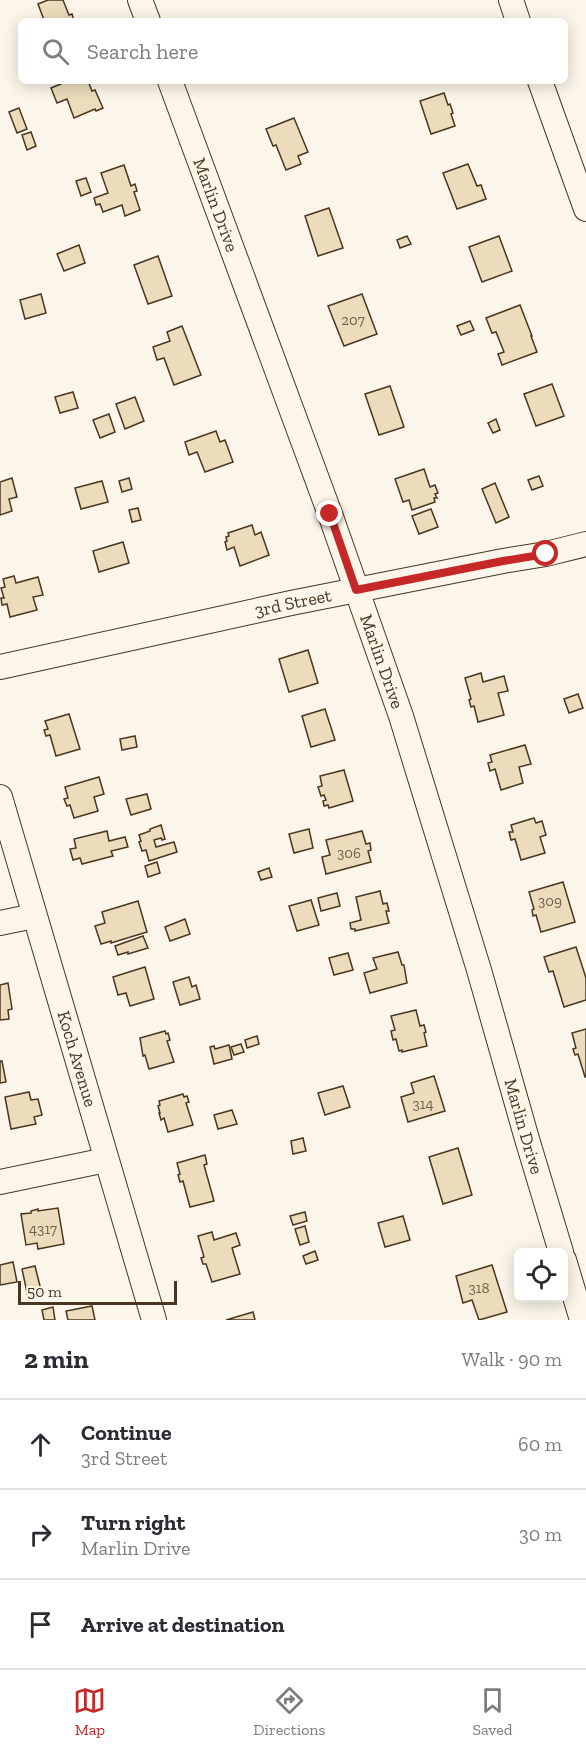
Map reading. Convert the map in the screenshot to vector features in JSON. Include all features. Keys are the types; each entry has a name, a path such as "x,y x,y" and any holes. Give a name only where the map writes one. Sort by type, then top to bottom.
{"street":[{"path":"140,0 147,18"},
{"path":"511,0 517,18"},
{"name":"Marlin Drive","path":"171,84 326,503 400,716 479,970 526,1139 560,1248"},
{"path":"541,84 586,209"},
{"name":"3rd Street","path":"0,667 356,590 546,554 586,544"},
{"name":"Koch Avenue","path":"0,797 154,1320"},
{"path":"0,923 34,916"},
{"path":"0,1182 106,1160"},
{"path":"568,1273 582,1320"}],"building":[{"path":"48,0 63,0 69,15 72,14 73,18 43,18 38,4"},
{"path":"61,84 89,84 92,91 95,90 103,108 74,118 67,99 57,103 51,88"},
{"path":"444,93 453,113 451,114 455,126 431,134 420,101"},
{"path":"19,108 27,129 17,133 9,112"},
{"path":"294,118 308,152 298,156 301,164 286,170 276,145 273,146 266,129"},
{"path":"31,132 36,146 27,150 22,135"},
{"path":"468,164 477,186 481,185 486,199 457,209 443,173"},
{"path":"124,165 131,186 135,184 137,191 134,192 140,210 125,216 122,205 103,212 100,204 96,205 94,198 108,193 101,173"},
{"path":"86,178 91,192 81,196 76,181"},
{"path":"329,208 343,248 318,256 305,216"},
{"path":"407,236 411,244 400,248 397,240"},
{"path":"499,236 512,271 482,282 469,247"},
{"path":"79,245 85,263 64,271 57,254"},
{"path":"158,256 172,296 148,304 134,265"},
{"path":"41,294 46,313 25,319 20,300"},
{"path":"362,294 377,334 344,346 328,306"},
{"path":"520,305 537,352 502,365 498,354 504,352 496,332 492,333 486,318"},
{"path":"470,321 474,330 461,335 457,326"},
{"path":"182,326 201,375 174,385 164,358 157,360 153,347 170,341 167,332"},
{"path":"552,384 564,416 536,426 524,394"},
{"path":"390,386 404,427 379,435 365,394"},
{"path":"73,392 78,408 60,413 55,397"},
{"path":"135,397 144,421 125,429 116,404"},
{"path":"109,414 115,432 100,438 93,420"},
{"path":"496,419 500,430 493,433 488,423"},
{"path":"216,431 220,442 225,440 233,462 205,472 197,452 189,455 185,442"},
{"path":"424,469 430,487 435,485 437,498 434,498 435,502 412,510 409,500 403,502 395,479"},
{"path":"539,476 543,486 532,490 528,480"},
{"path":"12,478 17,497 9,499 12,511 0,515 0,482"},
{"path":"129,478 132,489 122,492 119,481"},
{"path":"102,481 108,502 81,509 75,488"},
{"path":"495,483 509,517 496,523 482,489"},
{"path":"138,508 141,520 132,522 129,510"},
{"path":"431,509 438,527 419,534 412,516"},
{"path":"252,525 255,535 261,532 269,555 240,566 234,547 227,550 226,537 229,536 228,533"},
{"path":"123,542 129,563 99,572 93,551"},
{"path":"14,576 16,583 38,577 43,595 33,597 37,610 10,617 7,604 2,605 1,598 4,598 1,588 5,587 3,579"},
{"path":"308,650 318,683 289,692 279,659"},
{"path":"481,673 483,682 504,676 508,691 498,693 504,715 478,722 474,706 471,707 465,678"},
{"path":"578,694 583,708 569,713 564,699"},
{"path":"325,709 335,740 311,747 302,716"},
{"path":"69,714 80,749 56,756 50,735 46,736 44,730 48,729 45,721"},
{"path":"135,736 137,747 122,750 120,739"},
{"path":"525,745 531,764 519,767 523,783 501,790 495,769 490,771 488,763 492,762 490,755"},
{"path":"344,770 353,801 329,808 328,805 324,806 323,801 326,800 324,795 321,796 318,787 322,786 320,776"},
{"path":"99,777 104,794 94,797 98,811 74,818 70,805 67,806 64,799 68,798 65,787"},
{"path":"147,794 151,809 131,815 126,799"},
{"path":"534,818 536,823 542,821 546,835 540,837 545,853 521,860 515,839 511,840 509,832 513,832 511,825"},
{"path":"161,825 165,839 154,840 156,847 174,842 177,852 149,861 146,850 142,851 139,835"},
{"path":"309,829 313,848 294,853 289,834"},
{"path":"107,831 109,841 125,837 128,847 111,851 113,856 82,864 80,858 73,860 70,849 76,848 74,839"},
{"path":"362,831 366,844 370,843 371,850 368,851 371,862 326,874 322,857 330,855 326,840"},
{"path":"157,862 160,873 148,877 145,866"},
{"path":"269,868 272,877 261,880 258,872"},
{"path":"563,882 575,922 541,932 536,915 533,916 532,910 534,909 529,892"},
{"path":"380,891 383,904 387,903 389,923 355,931 351,929 350,923 361,920 356,897"},
{"path":"337,893 340,906 321,911 318,898"},
{"path":"311,900 319,925 297,931 289,906"},
{"path":"138,901 147,932 101,944 95,926 105,923 102,912"},
{"path":"185,919 190,934 170,941 165,927"},
{"path":"143,936 148,948 118,955 115,946"},
{"path":"576,947 586,978 586,1000 564,1007 553,971 549,972 544,957"},
{"path":"398,952 402,965 404,965 407,983 370,993 364,973 377,969 373,958"},
{"path":"348,953 353,970 334,975 329,958"},
{"path":"145,967 154,999 130,1006 126,993 118,995 113,977"},
{"path":"189,977 192,987 196,985 200,999 180,1005 173,982"},
{"path":"8,983 12,1009 8,1010 9,1019 0,1020 0,985"},
{"path":"416,1010 420,1026 424,1025 427,1046 399,1051 396,1039 393,1040 391,1031 395,1030 391,1016"},
{"path":"586,1029 585,1077 578,1054 575,1055 573,1049 576,1048 572,1033"},
{"path":"165,1031 166,1034 168,1033 170,1040 167,1041 174,1062 149,1069 145,1055 143,1056 140,1038"},
{"path":"257,1036 259,1044 247,1048 245,1040"},
{"path":"241,1044 244,1052 234,1055 231,1047"},
{"path":"229,1045 232,1059 214,1064 210,1047 214,1046 215,1049"},
{"path":"0,1061 2,1061 6,1082 0,1083"},
{"path":"434,1076 445,1111 408,1122 401,1097 414,1093 411,1083"},
{"path":"343,1086 350,1107 325,1115 318,1093"},
{"path":"29,1092 31,1100 38,1099 42,1115 34,1117 36,1124 11,1129 5,1097"},
{"path":"183,1094 184,1097 187,1096 189,1102 186,1103 193,1125 168,1132 164,1118 161,1120 159,1101"},
{"path":"232,1110 237,1124 218,1129 214,1115"},
{"path":"303,1138 306,1151 293,1154 291,1141"},
{"path":"458,1148 472,1195 443,1204 429,1157"},
{"path":"205,1155 207,1164 204,1165 214,1201 190,1207 183,1181 180,1182 177,1163"},
{"path":"58,1208 64,1244 38,1249 37,1243 26,1245 21,1214 31,1213 38,1209 38,1211"},
{"path":"305,1212 307,1221 293,1225 290,1216"},
{"path":"403,1216 410,1240 385,1247 378,1223"},
{"path":"305,1226 309,1242 300,1245 295,1229"},
{"path":"212,1232 214,1240 236,1233 240,1245 232,1248 240,1274 212,1282 206,1264 203,1264 201,1258 204,1257 198,1236"},
{"path":"315,1251 318,1260 306,1264 303,1256"},
{"path":"13,1262 17,1282 0,1285 0,1265"},
{"path":"492,1265 507,1312 479,1320 472,1300 463,1303 456,1276"},
{"path":"35,1266 42,1294 28,1297 22,1269"},
{"path":"92,1306 95,1320 68,1320 66,1311"},
{"path":"53,1307 55,1320 44,1320 42,1310"},
{"path":"253,1312 255,1320 226,1320"}],"route":[{"path":"330,514 356,590 546,554"}]}
